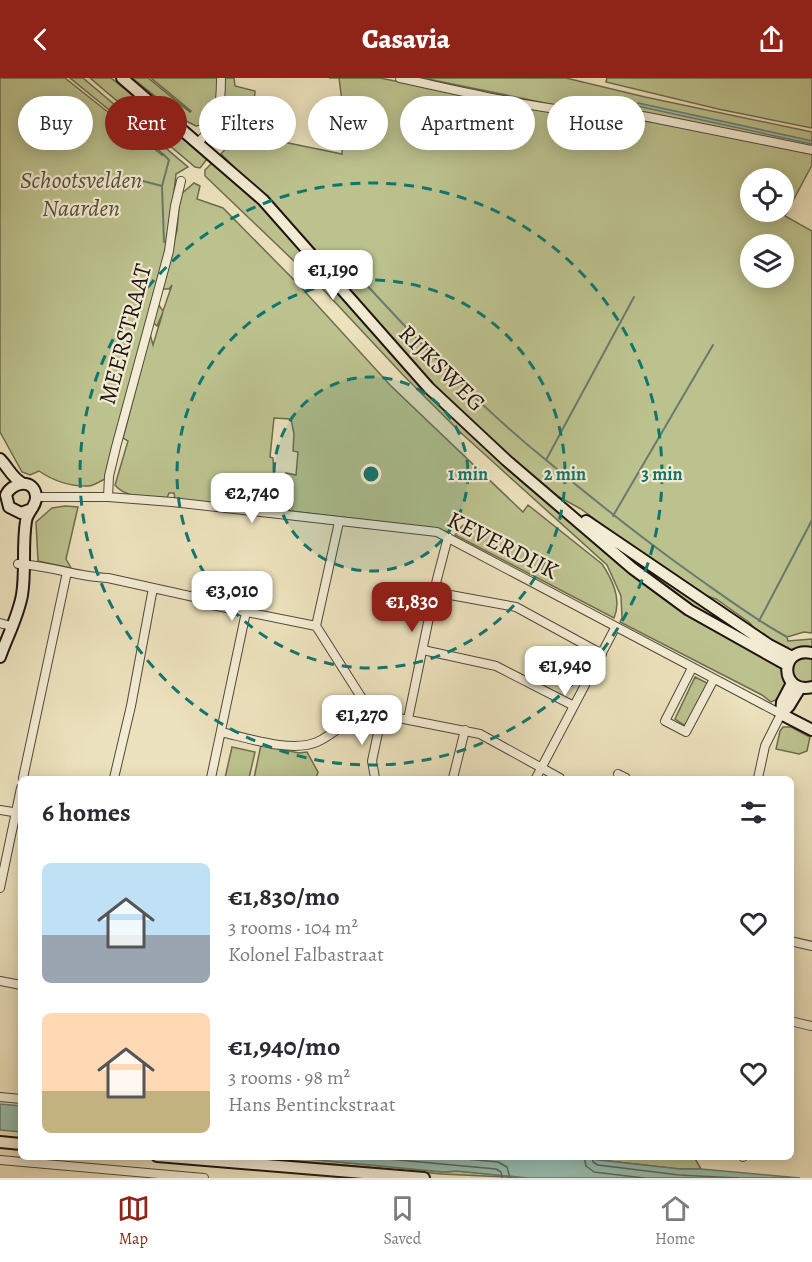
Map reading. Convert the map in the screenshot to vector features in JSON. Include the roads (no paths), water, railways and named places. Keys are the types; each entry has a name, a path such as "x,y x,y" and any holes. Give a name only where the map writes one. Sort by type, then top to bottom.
{"main road":[{"name":"RIJKSWEG","path":"122,78 263,200 429,388 506,460 632,568 689,610 790,661"},
{"path":"0,459 14,478 31,487 36,497 25,523 11,626 0,657"},
{"path":"0,459 8,482 5,497 18,522 21,564"},
{"path":"5,497 12,486 22,483"},
{"name":"RIJKSWEG","path":"560,505 601,530 790,661"},
{"path":"12,510 21,513 29,510"},
{"path":"812,653 804,652 790,661 788,678 796,686 812,687"},
{"path":"781,714 789,706 796,686"},
{"name":"KEVERDIJK","path":"781,714 812,730"},
{"path":"0,1142 18,1144"},
{"path":"198,1160 350,1175 424,1178"}],"street":[{"path":"198,143 210,131 217,118 221,100 221,78"},
{"path":"400,78 506,101 573,112 629,113 812,150"},
{"name":"MEERSTRAAT","path":"108,497 109,476 116,447 169,251 181,181"},
{"name":"KEVERDIJK","path":"36,497 108,497 182,503 437,532 781,714"},
{"path":"339,522 316,626 363,700 363,711"},
{"path":"408,719 434,592 448,537"},
{"path":"21,564 108,578 194,597 202,603 316,626"},
{"path":"23,776 67,572"},
{"path":"114,776 131,706 153,588"},
{"path":"434,592 516,607 602,654"},
{"path":"211,776 246,612"},
{"path":"0,623 11,626"},
{"path":"537,776 615,628"},
{"path":"423,650 496,666 574,706"},
{"path":"692,668 665,721 686,732 714,679"},
{"path":"221,732 290,746 306,745 317,742 363,711 480,734 556,776"},
{"path":"375,776 372,761 382,714"},
{"path":"758,776 765,746 781,714"},
{"path":"454,776 465,730"},
{"path":"618,774 622,776"},
{"path":"0,810 18,813"},
{"path":"0,888 18,817"},
{"path":"794,942 812,946"},
{"path":"0,981 18,984"},
{"path":"794,1022 811,1026"},
{"path":"0,1096 18,1099"},
{"path":"0,1160 204,1178"}],"water":[{"path":"645,105 812,141 812,144 645,108"},
{"path":"0,1104 18,1106 18,1132 0,1130"},
{"path":"318,1160 599,1160 800,1178 528,1178 457,1171 444,1172"}],"waterway":[{"path":"163,154 169,160 162,186 164,242"},
{"path":"139,180 162,186"},
{"path":"363,281 474,396 546,460 634,297"},
{"path":"613,516 713,345"},
{"path":"546,460 619,520 676,562 751,615 787,637"},
{"path":"759,621 812,520"}],"park label":[{"name":"Schootsvelden Naarden","path":"81,194"}]}
